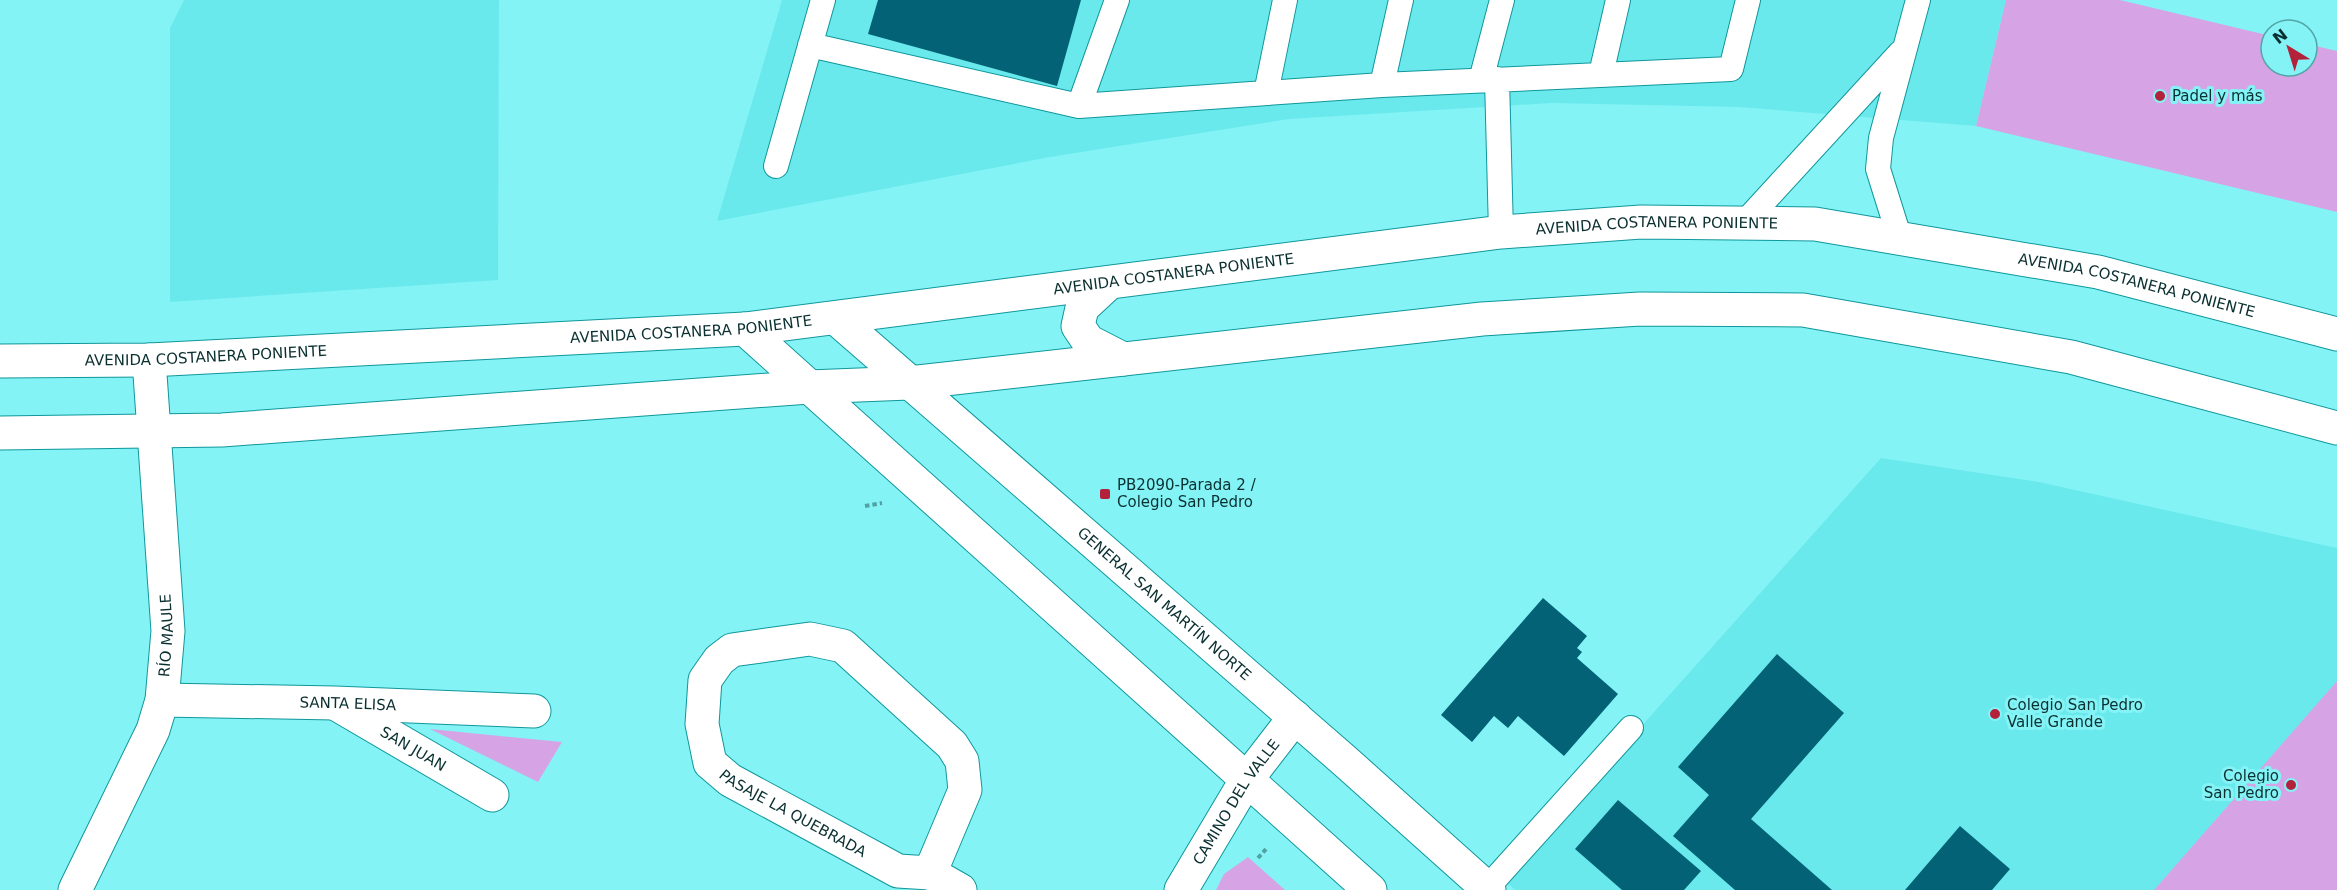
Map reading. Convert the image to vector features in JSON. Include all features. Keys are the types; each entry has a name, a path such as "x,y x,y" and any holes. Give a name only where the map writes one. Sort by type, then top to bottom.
{"street":[{"name":"AVENIDA COSTANERA PONIENTE","path":"0,361 149,360 745,329 1501,232 1641,222 1815,224 2098,272 2337,334"},
{"path":"1109,283 1082,308 1078,326 1088,341 1124,359"},
{"path":"0,433 222,430 809,387 909,382 1482,319 1640,309 1803,310 2072,357 2337,428"},
{"name":"GENERAL SAN MARTÍN NORTE","path":"837,319 1295,717 1488,889"},
{"path":"745,329 1370,890"},
{"name":"RÍO MAULE","path":"75,890 153,730 162,700 168,631 149,360"},
{"name":"PASAJE LA QUEBRADA","path":"930,873 965,790 962,761 952,745 843,646 810,639 732,650 719,660 705,680 702,713 710,764 730,780 898,871 930,873 960,890"},
{"name":"SANTA ELISA","path":"162,700 335,703 534,711"},
{"name":"SAN JUAN","path":"335,703 492,795"},
{"name":"CAMINO DEL VALLE","path":"1181,890 1247,779 1295,717"}],"lane":[{"path":"776,166 823,0"},
{"path":"1079,106 1117,0"},
{"path":"1266,93 1285,0"},
{"path":"1382,85 1401,0"},
{"path":"1501,232 1489,79 1502,0"},
{"path":"1601,74 1618,0"},
{"path":"810,45 1079,106 1382,85 1731,69 1748,0"},
{"path":"1900,239 1878,169 1881,138 1918,0"},
{"path":"1744,223 1904,49"},
{"path":"1488,889 1631,728"}],"shaded area":[{"path":"184,0 499,0 498,280 170,302 170,28"},
{"path":"782,0 2006,0 1976,126 1739,107 1551,103 1289,119 1050,157 717,221"},
{"name":"Padel y más","path":"2006,0 2120,0 2259,33 2259,78 2319,78 2319,47 2337,51 2337,212 1976,126"},
{"name":"Colegio San Pedro Valle Grande","path":"1881,458 2039,482 2337,548 2337,890 1515,890 1504,880"},
{"name":"Colegio San Pedro","path":"2337,681 2337,890 2154,890"},
{"path":"430,729 562,742 538,782"},
{"path":"1248,857 1285,890 1216,890 1224,874"}],"building":[{"path":"878,0 1081,0 1057,86 868,34"},
{"path":"1543,598 1587,636 1577,648 1582,652 1577,658 1618,694 1564,756 1518,716 1508,728 1494,716 1472,742 1441,715"},
{"path":"1777,654 1844,713 1751,819 1832,890 1735,890 1673,836 1709,795 1678,767"},
{"path":"1618,800 1701,871 1684,890 1622,890 1575,849"},
{"path":"1960,826 2010,869 1992,890 1905,890"}],"place":[{"name":"Padel y más","path":"2160,96"},
{"name":"PB2090-Parada 2 / Colegio San Pedro","path":"1105,494"},
{"name":"Colegio San Pedro Valle Grande","path":"1995,714"},
{"name":"Colegio San Pedro","path":"2291,785"}]}
